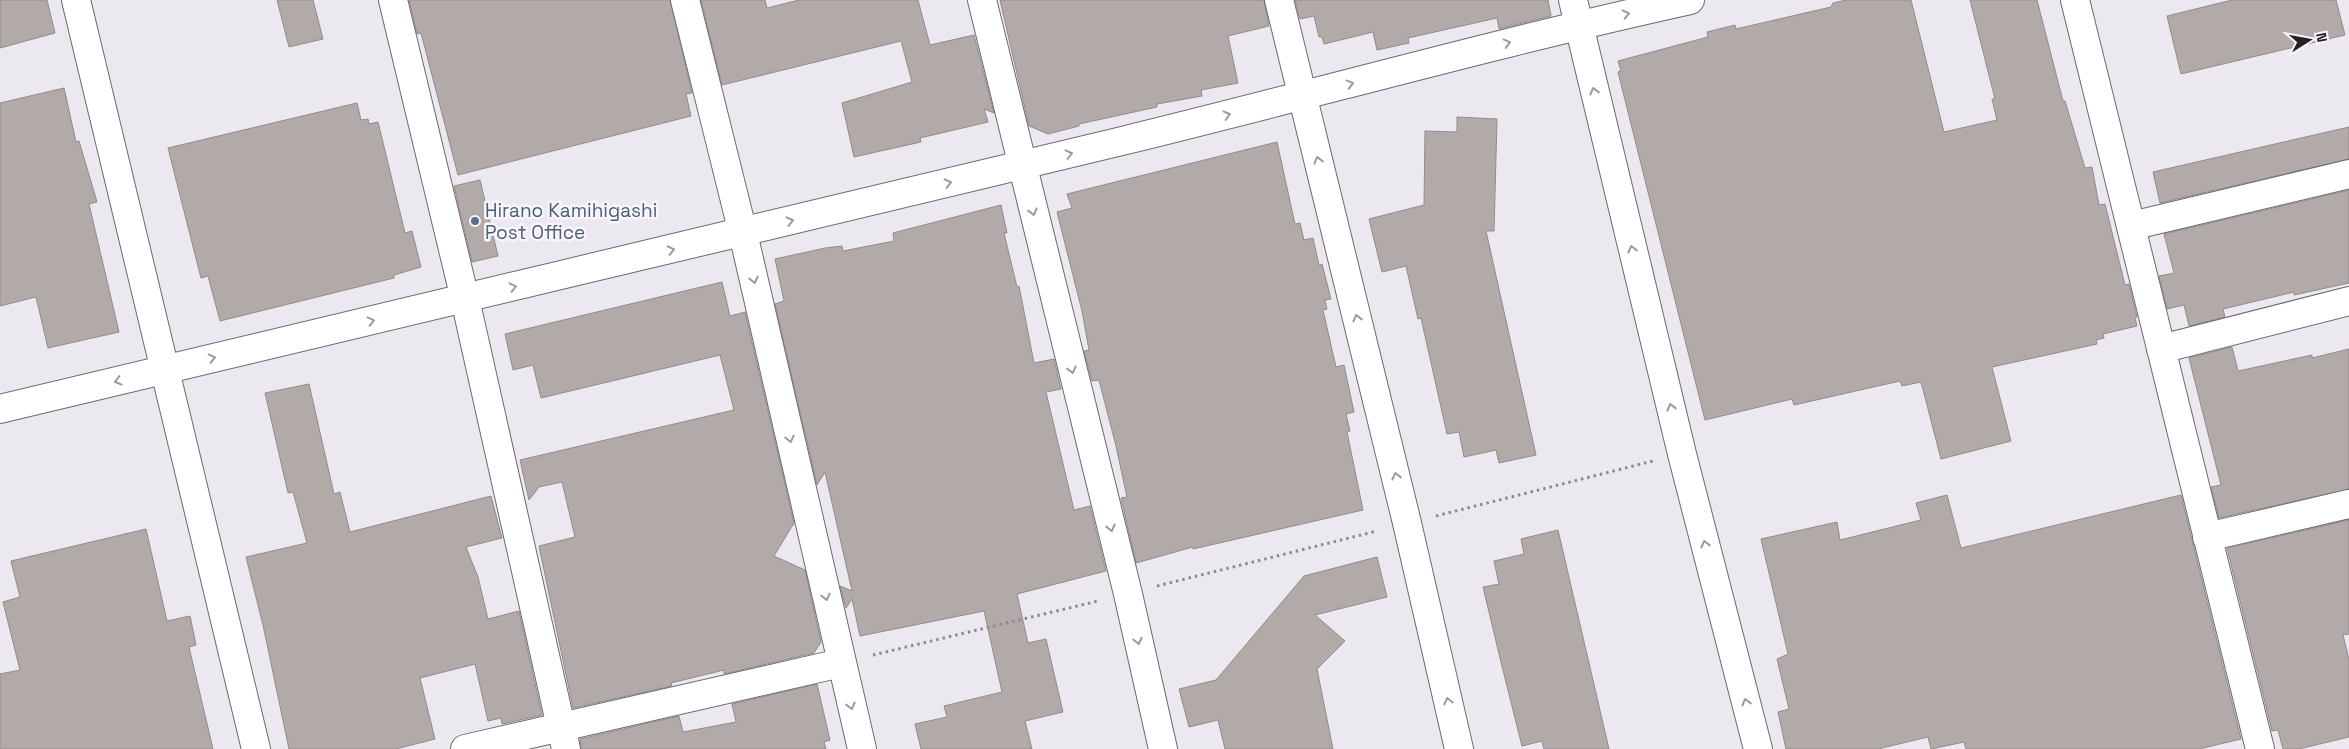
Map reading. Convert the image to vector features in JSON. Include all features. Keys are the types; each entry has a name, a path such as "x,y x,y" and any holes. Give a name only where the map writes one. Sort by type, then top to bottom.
{"street":[{"path":"76,0 256,749"},
{"path":"393,0 465,299 563,737"},
{"path":"685,0 743,233 862,749"},
{"path":"982,0 1128,594 1163,749"},
{"path":"1279,0 1407,523 1459,749"},
{"path":"0,409 743,233 1303,97 1575,12 1690,0"},
{"path":"2075,0 2260,749"},
{"path":"1575,12 1682,454 1758,749"},
{"path":"2131,226 2349,174"},
{"path":"2161,349 2349,301"},
{"path":"2207,537 2349,504"},
{"path":"465,749 563,737 841,663"}],"path":[{"path":"841,663 1128,594 1682,454"}],"building":[{"path":"0,0 47,0 55,33 0,48"},
{"path":"277,0 313,0 323,39 289,47"},
{"path":"409,0 670,0 692,93 686,94 691,116 458,175 421,33 417,34"},
{"path":"701,0 765,0 767,8 799,0 918,0 930,45 974,35 994,113 984,109 988,122 920,138 921,142 854,157 842,103 912,82 901,41 722,85"},
{"path":"1000,0 1264,0 1269,26 1228,36 1238,83 1201,90 1202,96 1157,104 1157,107 1079,124 1079,126 1048,134 1029,126"},
{"path":"1295,0 1548,0 1551,16 1499,29 1497,18 1408,38 1409,43 1377,50 1373,32 1324,44 1322,37 1319,37 1314,16 1300,19"},
{"path":"1846,0 1911,0 1944,132 1997,120 1992,99 1995,99 1970,0 2037,0 2063,101 2065,101 2085,168 2092,167 2099,205 2105,204 2125,285 2129,284 2137,317 2135,318 2137,326 2103,334 2104,338 2096,340 2097,344 1992,367 2011,441 1941,459 1921,382 1902,386 1900,381 1794,405 1792,399 1705,420 1618,72 1621,71 1618,61 1708,37 1707,32 1735,25 1736,29 1831,7 1833,3"},
{"path":"2232,0 2336,0 2345,35 2181,74 2167,16"},
{"path":"64,88 76,142 79,141 97,202 89,204 119,332 48,348 36,297 0,306 0,103"},
{"path":"357,103 361,120 368,119 369,124 378,122 405,233 412,231 421,267 394,275 394,278 220,321 208,276 201,278 168,148"},
{"path":"1457,117 1497,119 1494,231 1486,231 1536,455 1499,463 1496,450 1464,457 1459,432 1447,434 1421,318 1418,319 1406,266 1382,272 1369,219 1424,205 1425,131 1457,132"},
{"path":"2349,127 2349,159 2160,203 2153,172"},
{"path":"1277,142 1295,224 1300,223 1304,240 1313,238 1319,265 1322,264 1331,299 1325,300 1327,309 1323,310 1336,367 1344,365 1354,412 1346,414 1350,431 1347,432 1363,510 1193,549 1193,547 1136,563 1121,498 1127,497 1116,446 1099,380 1092,381 1084,351 1089,350 1082,311 1057,212 1072,208 1067,194"},
{"path":"480,180 498,256 472,262 454,186"},
{"path":"2349,190 2349,283 2294,295 2294,292 2223,309 2225,317 2189,326 2184,305 2167,309 2159,276 2174,273 2164,234"},
{"path":"1001,205 1007,233 1004,233 1017,287 1019,286 1034,363 1054,359 1061,389 1046,392 1074,510 1090,506 1106,571 1017,594 1028,643 1046,639 1063,712 1025,721 1032,749 921,749 915,724 947,717 944,706 1002,692 984,611 860,636 852,599 846,608 840,586 852,591 825,472 817,485 775,304 784,301 775,259 825,248 842,246 843,251 894,241 893,233"},
{"path":"722,282 730,316 745,312 794,523 774,556 805,570 821,642 814,653 724,674 724,670 671,683 672,686 573,708 539,546 575,537 562,482 539,487 529,500 520,460 734,410 720,355 541,398 533,365 513,370 505,334"},
{"path":"2232,347 2238,371 2312,355 2312,358 2349,349 2349,489 2219,518 2211,487 2221,485 2189,358"},
{"path":"309,384 334,494 340,492 350,532 491,496 502,538 466,547 478,577 488,619 519,611 542,715 502,724 501,718 488,721 475,664 420,678 435,739 396,749 289,749 263,625 246,557 307,543 293,492 288,493 265,393"},
{"path":"1947,495 1961,548 2181,495 2241,739 2199,749 1966,749 1964,742 1931,749 1928,737 1878,749 1786,749 1778,712 1789,709 1777,659 1788,654 1761,539 1837,522 1840,540 1921,520 1916,503"},
{"path":"2349,520 2349,634 2343,635 2349,659 2349,737 2299,749 2283,749 2278,730 2272,731 2227,548"},
{"path":"146,529 167,621 190,616 196,645 189,647 213,749 0,749 0,674 20,670 3,602 20,597 11,561"},
{"path":"1558,530 1609,749 1544,749 1542,741 1522,746 1483,587 1499,584 1494,561 1524,554 1521,539"},
{"path":"1377,557 1387,597 1315,615 1345,641 1317,669 1333,749 1225,749 1218,720 1189,727 1179,689 1216,680 1304,576"},
{"path":"817,684 830,740 824,742 826,749 581,749 580,739 679,716 683,732 736,722 732,704"}],"place":[{"name":"Hirano Kamihigashi Post Office","path":"475,221"}]}
